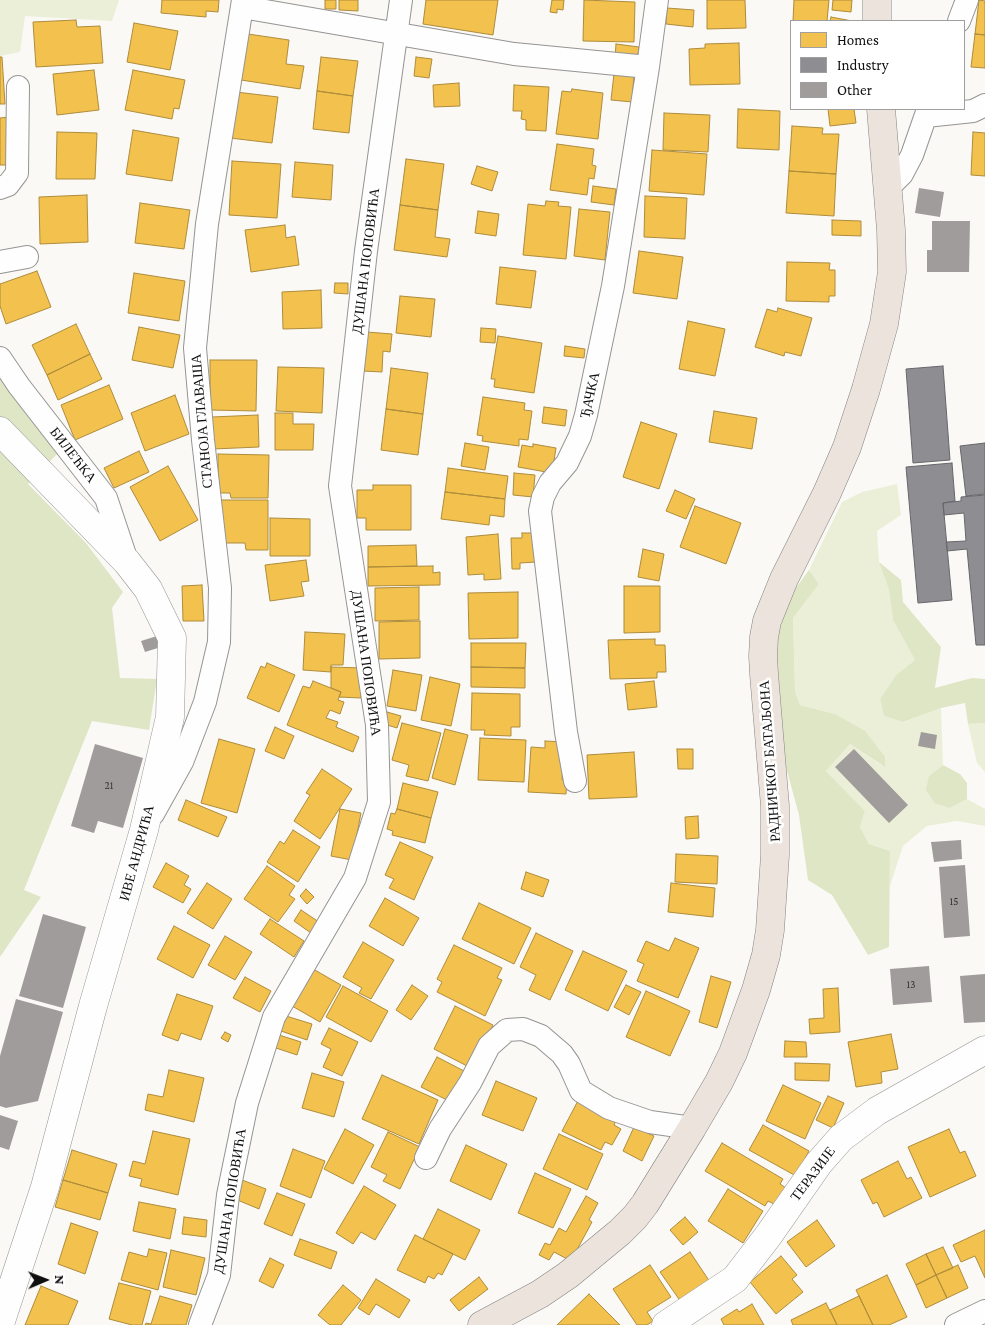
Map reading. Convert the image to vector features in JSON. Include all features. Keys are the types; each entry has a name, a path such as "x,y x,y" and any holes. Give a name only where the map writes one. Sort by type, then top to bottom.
{"main road":[{"path":"877,0 877,20"},
{"name":"РАДНИЧКОГ БАТАЉОНА","path":"482,1325 555,1284 574,1270 620,1232 645,1204 719,1082 733,1053 756,990 766,956 770,930 776,830 763,656 764,637 767,621 784,579 847,447 881,334 892,272 881,110"}],"street":[{"name":"ДУШАНА ПОПОВИЋА","path":"200,1325 219,1275 228,1196 247,1103 274,1017 355,878 379,802 377,725 340,486 366,251 401,0"},
{"name":"ЂАЧКА","path":"575,781 566,732 540,512 543,497 550,483 567,463 580,436 586,415 613,286 657,0"},
{"path":"959,20 967,0"},
{"path":"243,3 396,34 514,54 648,67"},
{"name":"СТАНОЈА ГЛАВАША","path":"144,830 182,762 205,702 218,642 220,588 203,440 195,348 207,224 243,3"},
{"path":"0,188 8,185 17,173 18,87"},
{"path":"886,185 895,181 902,174 912,155 927,112 973,111 985,105"},
{"path":"0,262 27,257"},
{"name":"БИЛЕЋКА","path":"0,358 19,386 106,498 127,562"},
{"name":"ИВЕ АНДРИЋА","path":"0,431 127,562 148,589 172,638 170,717 144,830 93,1006 45,1187 0,1324"},
{"path":"426,1158 440,1129 470,1083 488,1046 507,1030 523,1029 541,1036 562,1054 581,1091 609,1108 650,1122 692,1128"},
{"name":"ТЕРАЗИЈЕ","path":"666,1325 735,1279 768,1236 819,1163 841,1138 877,1111 985,1050"},
{"path":"956,1325 985,1311"}],"green space":[{"path":"0,0 119,0 112,21 25,16 20,52 0,56"},
{"path":"0,372 58,453 28,484 86,543 123,592 112,608 120,678 157,679 149,730 92,721 24,890 41,897 0,957"},
{"path":"897,484 901,515 877,531 879,562 889,590 893,620 915,660 896,675 880,699 884,716 903,722 941,708 943,765 929,776 950,808 967,799 985,809 985,826 957,821 927,826 903,846 890,886 890,851 869,844 860,827 865,811 826,771 850,744 884,767 835,714 800,705 795,691 793,618 819,584 809,570 842,502 862,492"},
{"path":"879,562 901,580 903,602 941,647 935,688 972,678 985,679 985,723 968,724 965,703 941,708 903,722 884,716 880,699 896,675 915,660 893,620 889,590"},
{"path":"809,570 819,584 793,618 795,691 800,705 835,714 865,731 885,757 885,767 850,744 826,771 865,811 860,827 869,844 890,851 889,947 868,955 832,895 808,880 799,815 783,756 775,645 790,596"},
{"path":"985,723 985,772 977,763 968,724"},
{"path":"943,765 960,774 967,783 967,799 950,808 935,803 926,790 929,776"}],"building: Homes":[{"path":"162,0 219,0 218,12 206,11 206,17 161,13"},
{"path":"325,0 336,0 336,9 325,9"},
{"path":"339,0 358,0 358,11 339,10"},
{"path":"426,0 498,0 493,35 423,24"},
{"path":"552,0 564,0 563,10 557,9 557,13 550,12"},
{"path":"584,0 635,2 634,42 583,41"},
{"path":"707,0 745,0 746,28 707,29"},
{"path":"794,0 829,0 827,20 793,20"},
{"path":"833,0 852,0 851,12 832,10"},
{"path":"979,0 985,1 985,35 975,34"},
{"path":"667,8 694,10 693,27 666,24"},
{"path":"831,17 847,20 830,20"},
{"path":"76,20 77,27 100,26 103,63 36,67 33,22"},
{"path":"134,23 178,31 170,70 127,62"},
{"path":"248,34 289,40 286,64 304,66 300,89 241,80"},
{"path":"975,34 985,35 985,68 971,67"},
{"path":"739,43 740,84 690,85 689,49 705,48 705,44"},
{"path":"616,44 639,47 637,61 615,58"},
{"path":"0,57 2,57 5,104 0,104"},
{"path":"321,57 358,61 353,96 317,91"},
{"path":"416,57 432,59 429,78 414,76"},
{"path":"94,70 99,110 57,115 53,74"},
{"path":"133,70 185,80 179,109 174,108 172,119 125,110"},
{"path":"614,74 634,75 632,102 611,100"},
{"path":"459,83 460,106 434,107 433,85"},
{"path":"514,85 549,87 546,131 526,130 526,120 521,119 522,111 513,111"},
{"path":"572,89 603,93 598,139 556,134 562,91 571,92"},
{"path":"317,91 353,96 349,133 313,129"},
{"path":"236,92 278,97 272,143 230,138"},
{"path":"738,109 780,111 779,150 737,148"},
{"path":"828,110 854,110 856,123 830,126"},
{"path":"664,113 710,115 708,152 663,150"},
{"path":"10,117 11,165 0,165 0,118"},
{"path":"792,126 823,128 822,134 839,134 836,174 789,171"},
{"path":"133,130 179,138 172,181 126,174"},
{"path":"57,132 97,133 95,179 56,179"},
{"path":"973,132 985,133 985,176 971,175"},
{"path":"557,144 594,149 592,165 596,166 594,179 589,178 587,195 550,190"},
{"path":"652,150 707,154 704,195 649,191"},
{"path":"406,159 444,164 438,210 400,205"},
{"path":"232,161 281,164 277,218 229,215"},
{"path":"295,162 333,165 331,200 292,197"},
{"path":"477,166 498,172 492,191 471,184"},
{"path":"789,171 836,174 834,216 786,213"},
{"path":"593,186 616,189 614,205 591,202"},
{"path":"87,195 88,242 40,244 39,197"},
{"path":"645,196 687,198 685,239 644,237"},
{"path":"546,201 559,202 558,206 571,207 566,259 523,255 528,204 545,206"},
{"path":"140,203 190,210 184,249 135,243"},
{"path":"400,205 438,210 435,237 450,239 447,257 394,250"},
{"path":"579,209 610,212 605,260 574,256"},
{"path":"478,211 499,214 496,236 475,233"},
{"path":"832,220 861,221 861,236 832,235"},
{"path":"285,225 286,238 295,236 299,265 251,272 245,230"},
{"path":"639,251 683,257 677,299 633,293"},
{"path":"787,262 830,263 829,270 835,270 835,296 829,296 829,302 786,301"},
{"path":"500,267 536,271 531,308 496,304"},
{"path":"37,271 51,307 6,324 0,306 0,284"},
{"path":"134,273 185,281 179,321 128,313"},
{"path":"335,283 348,283 348,294 334,293"},
{"path":"321,290 322,328 283,329 282,292"},
{"path":"400,296 435,299 431,337 396,333"},
{"path":"778,308 812,318 801,356 785,352 784,356 755,347 767,309 777,312"},
{"path":"688,321 725,329 715,376 679,369"},
{"path":"76,324 90,354 47,375 32,345"},
{"path":"139,327 180,335 173,368 132,360"},
{"path":"481,328 496,329 495,343 480,342"},
{"path":"367,332 392,334 390,352 383,351 382,372 363,371"},
{"path":"498,336 542,343 534,393 494,387 495,379 491,379"},
{"path":"565,346 585,349 584,358 564,356"},
{"path":"90,354 102,379 58,400 47,375"},
{"path":"210,360 257,360 256,411 210,410"},
{"path":"278,367 324,368 322,413 276,411"},
{"path":"391,368 428,373 423,414 386,409"},
{"path":"109,385 123,419 75,440 61,405"},
{"path":"175,395 189,434 145,451 131,413"},
{"path":"483,397 525,403 524,410 532,411 528,440 519,439 519,446 482,441 483,436 477,435"},
{"path":"544,407 567,410 565,426 542,423"},
{"path":"386,409 423,414 418,455 381,450"},
{"path":"714,411 757,418 752,449 709,442"},
{"path":"275,413 293,413 293,424 314,424 313,450 275,450"},
{"path":"258,415 259,447 213,449 212,417"},
{"path":"641,422 677,434 659,489 623,477"},
{"path":"465,443 489,447 485,470 461,466"},
{"path":"533,444 556,448 552,473 518,467 522,445 533,447"},
{"path":"139,451 149,472 114,488 104,468"},
{"path":"218,454 269,455 268,498 231,498 230,493 218,493"},
{"path":"168,466 198,520 160,541 130,487"},
{"path":"448,468 508,476 505,499 445,492"},
{"path":"514,473 535,475 533,497 513,495"},
{"path":"373,485 411,485 411,530 366,530 366,518 357,518 357,490 373,490"},
{"path":"675,490 695,499 686,519 666,511"},
{"path":"445,492 505,499 504,517 490,515 489,525 441,519"},
{"path":"220,500 268,500 268,550 246,550 245,543 220,543"},
{"path":"695,506 741,523 726,564 680,547"},
{"path":"270,518 310,519 310,556 270,556"},
{"path":"522,533 535,533 536,562 520,563 520,569 512,569 511,538 522,538"},
{"path":"498,534 501,579 484,580 484,574 468,575 466,537"},
{"path":"416,545 417,566 368,567 368,546"},
{"path":"643,549 664,554 659,581 638,577"},
{"path":"306,560 309,581 301,582 304,596 270,601 265,565"},
{"path":"433,566 433,573 440,572 440,585 368,586 368,567"},
{"path":"202,585 204,621 183,621 182,586"},
{"path":"624,586 660,586 660,632 624,633"},
{"path":"419,587 419,620 375,621 375,588"},
{"path":"518,592 518,638 469,639 468,593"},
{"path":"420,621 420,658 379,659 379,622"},
{"path":"305,632 345,634 343,665 331,665 331,672 303,670"},
{"path":"655,639 655,645 665,645 666,672 657,672 657,678 610,679 608,640"},
{"path":"471,643 526,643 525,668 471,667"},
{"path":"267,663 295,675 279,712 247,698 261,666 265,668"},
{"path":"331,667 362,668 361,698 339,697 341,692 331,688"},
{"path":"471,667 525,668 525,688 471,687"},
{"path":"393,670 422,675 416,711 387,706"},
{"path":"430,677 460,684 451,726 421,720"},
{"path":"313,681 341,692 338,700 344,702 340,714 330,710 326,718 338,722 336,727 359,737 353,752 287,725 303,686 310,688"},
{"path":"654,681 657,707 628,710 625,684"},
{"path":"472,693 520,694 520,727 511,727 511,736 484,735 485,730 471,730"},
{"path":"387,712 401,716 397,728 384,724"},
{"path":"402,723 441,733 428,781 406,776 409,765 392,760"},
{"path":"275,727 294,736 284,759 265,751"},
{"path":"445,729 468,735 455,785 432,778"},
{"path":"480,738 526,740 524,782 478,780"},
{"path":"219,739 255,749 237,813 201,803"},
{"path":"545,741 564,742 562,780 567,780 566,794 528,792 531,747 545,748"},
{"path":"677,749 693,749 693,769 678,769"},
{"path":"634,752 637,797 589,799 587,755"},
{"path":"322,769 352,789 320,839 294,821 310,795 306,793"},
{"path":"403,783 438,792 431,818 397,809"},
{"path":"186,800 227,817 218,837 178,820"},
{"path":"340,809 361,813 352,860 331,856"},
{"path":"397,809 431,818 425,843 392,835 393,831 387,829 391,813 395,814"},
{"path":"698,816 699,838 686,839 685,817"},
{"path":"293,830 320,847 298,882 267,862 280,841 284,844"},
{"path":"400,842 433,857 414,900 389,888 394,879 385,875"},
{"path":"676,854 718,856 717,884 675,882"},
{"path":"166,863 189,876 184,885 191,889 183,903 153,887"},
{"path":"267,866 295,886 289,895 295,899 278,922 244,899"},
{"path":"526,872 549,880 543,897 521,889"},
{"path":"207,883 232,899 213,929 187,913"},
{"path":"671,883 715,888 713,917 668,912"},
{"path":"306,889 314,897 307,904 300,896"},
{"path":"385,898 419,918 403,946 369,926"},
{"path":"479,903 531,928 514,964 462,939"},
{"path":"301,910 319,922 311,933 294,921"},
{"path":"270,919 304,941 294,957 260,934"},
{"path":"174,926 210,945 193,978 157,959"},
{"path":"536,933 573,951 550,1000 529,990 536,975 520,967"},
{"path":"225,936 252,952 235,980 208,965"},
{"path":"675,938 699,948 678,998 637,981 644,964 637,961 646,941 669,951"},
{"path":"363,942 394,960 371,999 359,993 362,988 343,977"},
{"path":"454,945 502,968 497,978 502,980 485,1016 437,992 442,982 437,979"},
{"path":"583,951 627,971 608,1011 565,990"},
{"path":"313,969 341,985 320,1022 292,1006"},
{"path":"711,976 731,982 717,1028 699,1022"},
{"path":"245,977 271,991 260,1012 233,998"},
{"path":"412,985 428,996 411,1020 396,1010"},
{"path":"626,985 641,992 629,1015 614,1007"},
{"path":"343,986 388,1011 371,1042 326,1017"},
{"path":"838,988 840,1032 810,1034 809,1019 824,1018 823,989"},
{"path":"646,991 690,1011 670,1056 626,1037"},
{"path":"177,994 213,1006 201,1040 181,1033 178,1041 162,1035"},
{"path":"455,1006 493,1025 471,1068 434,1049"},
{"path":"286,1016 312,1024 307,1040 281,1031"},
{"path":"329,1028 358,1042 342,1076 323,1067 331,1049 321,1044"},
{"path":"225,1032 231,1035 228,1042 221,1038"},
{"path":"891,1034 898,1069 881,1072 882,1083 856,1087 848,1042"},
{"path":"279,1035 301,1042 297,1055 276,1048"},
{"path":"785,1041 806,1042 807,1057 784,1057"},
{"path":"437,1057 464,1071 449,1101 421,1087"},
{"path":"795,1063 830,1064 829,1081 795,1080"},
{"path":"169,1070 204,1078 194,1122 145,1110 148,1094 163,1097"},
{"path":"312,1073 344,1082 334,1117 302,1108"},
{"path":"382,1075 438,1100 419,1144 362,1119"},
{"path":"496,1081 537,1098 523,1131 482,1115"},
{"path":"783,1085 821,1103 805,1139 766,1121"},
{"path":"828,1096 844,1103 833,1128 816,1120"},
{"path":"580,1097 618,1116 614,1125 621,1129 612,1145 605,1142 601,1150 562,1131"},
{"path":"763,1125 809,1151 796,1176 749,1150"},
{"path":"634,1127 654,1136 642,1161 623,1151"},
{"path":"345,1129 374,1145 353,1184 324,1169"},
{"path":"949,1129 960,1153 965,1151 976,1176 930,1197 908,1147"},
{"path":"153,1131 190,1139 178,1195 140,1186 142,1179 129,1176 133,1161 145,1164"},
{"path":"388,1132 420,1147 400,1189 383,1181 387,1175 371,1167"},
{"path":"559,1134 603,1154 587,1190 543,1169"},
{"path":"722,1143 783,1179 780,1184 786,1188 776,1205 768,1201 765,1206 705,1171"},
{"path":"466,1145 507,1164 491,1200 450,1181"},
{"path":"293,1149 325,1161 311,1198 280,1186"},
{"path":"72,1150 117,1164 108,1193 63,1180"},
{"path":"898,1161 907,1179 911,1177 922,1198 884,1217 877,1202 873,1204 861,1180"},
{"path":"535,1173 571,1189 553,1228 518,1213"},
{"path":"63,1180 108,1193 100,1220 55,1207"},
{"path":"242,1180 266,1189 259,1209 235,1199"},
{"path":"364,1186 396,1205 375,1240 361,1232 353,1244 336,1233"},
{"path":"728,1189 763,1211 743,1243 708,1221"},
{"path":"277,1193 305,1204 292,1236 264,1224"},
{"path":"586,1196 598,1203 589,1220 592,1222 571,1261 554,1252 549,1260 539,1255 545,1243 550,1245 559,1228 566,1232"},
{"path":"139,1202 176,1209 170,1239 133,1231"},
{"path":"438,1209 480,1230 465,1260 423,1239"},
{"path":"184,1217 207,1220 206,1237 182,1234"},
{"path":"685,1217 698,1232 683,1245 670,1230"},
{"path":"817,1220 835,1246 806,1267 787,1242"},
{"path":"71,1223 98,1232 85,1274 58,1264"},
{"path":"985,1230 985,1278 975,1256 961,1262 953,1245"},
{"path":"415,1235 453,1254 442,1275 438,1273 434,1279 428,1276 425,1283 397,1270"},
{"path":"300,1239 337,1252 331,1269 294,1255"},
{"path":"943,1247 953,1268 936,1275 926,1254"},
{"path":"149,1249 167,1253 158,1290 121,1280 129,1252 147,1257"},
{"path":"171,1250 205,1258 196,1295 163,1287"},
{"path":"690,1252 710,1282 681,1302 660,1272"},
{"path":"926,1254 936,1275 916,1285 906,1264"},
{"path":"781,1256 797,1275 792,1279 803,1292 776,1314 750,1282"},
{"path":"270,1258 284,1265 273,1288 259,1281"},
{"path":"650,1265 671,1297 647,1312 653,1321 647,1325 637,1325 613,1289"},
{"path":"958,1265 968,1288 947,1298 936,1275"},
{"path":"887,1275 907,1317 889,1325 873,1325 856,1290"},
{"path":"936,1275 947,1298 926,1308 916,1285"},
{"path":"479,1277 488,1289 459,1311 450,1300"},
{"path":"376,1279 410,1300 399,1318 376,1304 369,1315 358,1308"},
{"path":"119,1283 151,1291 142,1325 132,1325 109,1319"},
{"path":"343,1285 361,1300 341,1325 330,1325 318,1315"},
{"path":"41,1286 78,1301 68,1325 25,1325"},
{"path":"589,1294 620,1325 557,1325"},
{"path":"160,1296 192,1305 186,1325 145,1325 146,1323 151,1324"},
{"path":"859,1296 873,1325 837,1325 830,1310"},
{"path":"826,1303 837,1325 793,1325 791,1320"},
{"path":"752,1304 764,1325 724,1325 721,1319 737,1309 739,1312"}],"building: Industry":[{"path":"943,366 950,460 913,463 906,369"},
{"path":"985,443 985,494 966,496 960,446"},
{"path":"952,463 955,501 943,503 952,600 918,603 906,467"},
{"path":"985,495 985,645 976,645 967,549 947,551 946,542 966,541 964,513 944,515 943,503 961,501 961,497"}],"building: Other":[{"path":"919,188 944,192 940,217 915,213"},
{"path":"932,221 970,221 969,272 927,272 927,250 932,250"},
{"path":"157,636 161,647 145,652 141,641"},
{"path":"921,732 937,735 935,749 918,746"},
{"path":"95,744 143,758 123,828 98,821 94,833 71,826"},
{"path":"854,749 908,805 889,823 835,767"},
{"path":"961,840 962,859 934,862 931,842"},
{"path":"965,865 970,936 944,938 939,867"},
{"path":"43,914 86,927 63,1008 19,996"},
{"path":"929,966 932,1002 893,1005 890,969"},
{"path":"985,974 985,1022 964,1023 960,976"},
{"path":"16,999 63,1012 38,1101 6,1108 0,1106 0,1056"},
{"path":"0,1115 18,1121 9,1150 0,1147"}]}
